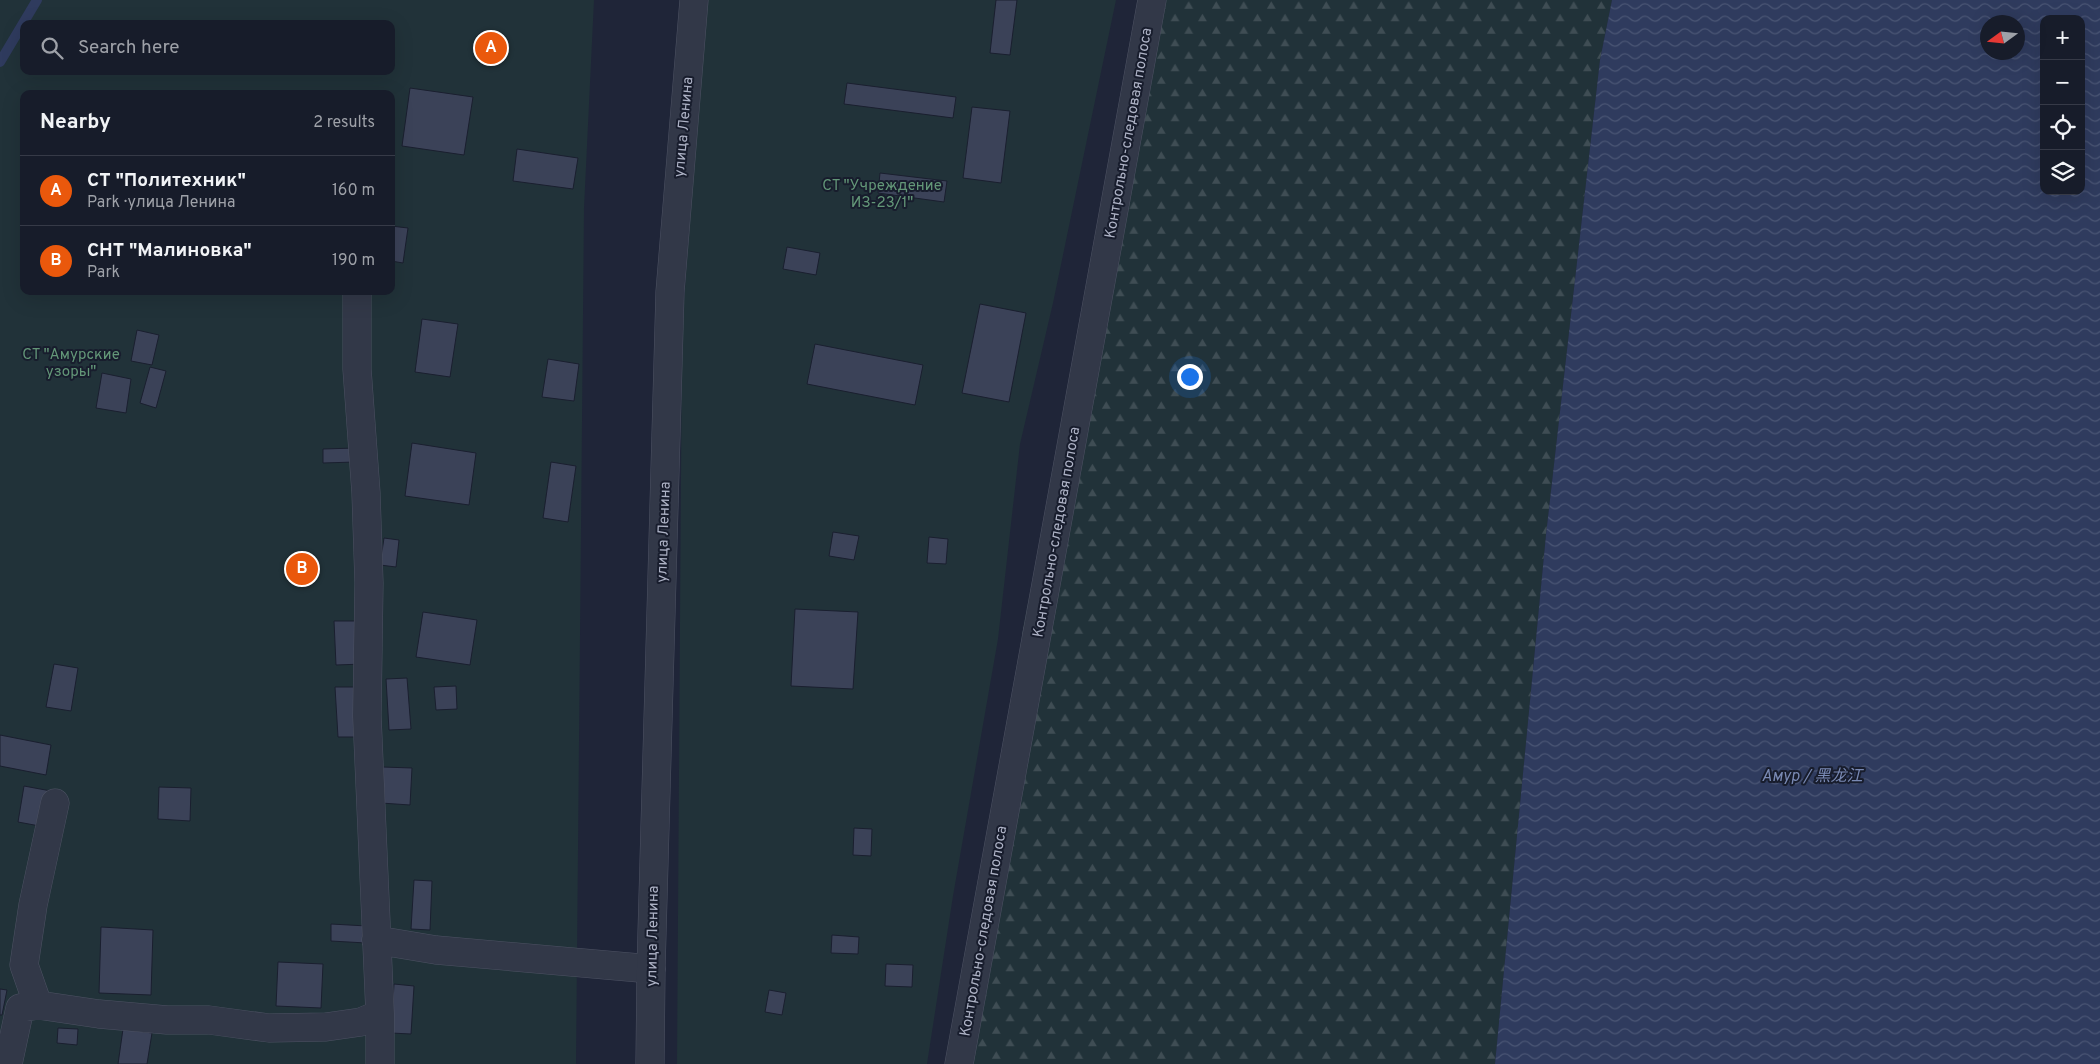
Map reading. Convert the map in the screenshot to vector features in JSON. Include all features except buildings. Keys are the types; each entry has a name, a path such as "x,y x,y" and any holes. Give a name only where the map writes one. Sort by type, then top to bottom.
{"street":[{"name":"улица Ленина","path":"650,1064 670,292 694,0"},
{"name":"Контрольно-следовая полоса","path":"959,1064 1152,0"},
{"path":"357,295 358,369 366,493 369,583 367,716 380,1014 380,1064"},
{"path":"38,1005 24,966 33,905 55,803"},
{"path":"376,940 436,950 651,969"},
{"path":"8,1064 20,1008 38,1005 99,1014 167,1020 209,1020 268,1028 326,1027 361,1022 380,1014"}],"green space":[{"name":"СТ \"Амурские узоры\"","path":"0,0 594,0 584,208 576,1064 0,1064"},
{"name":"СТ \"Учреждение ИЗ-23/1\"","path":"706,0 1116,0 1053,303 1020,444 998,639 953,896 927,1064 677,1064 682,329"},
{"path":"1152,0 1612,0 1600,60 1546,535 1495,1064 954,1064 1024,623 1115,165"}],"water":[{"name":"Амур / 黑龙江","path":"1612,0 2100,0 2100,1064 1495,1064 1546,535 1600,60"}],"waterway":[{"path":"25,20 37,0"},
{"path":"0,62 20,28"}],"place":[{"name":"СТ \"Политехник\"","path":"491,48"},
{"name":"СНТ \"Малиновка\"","path":"302,569"}]}
